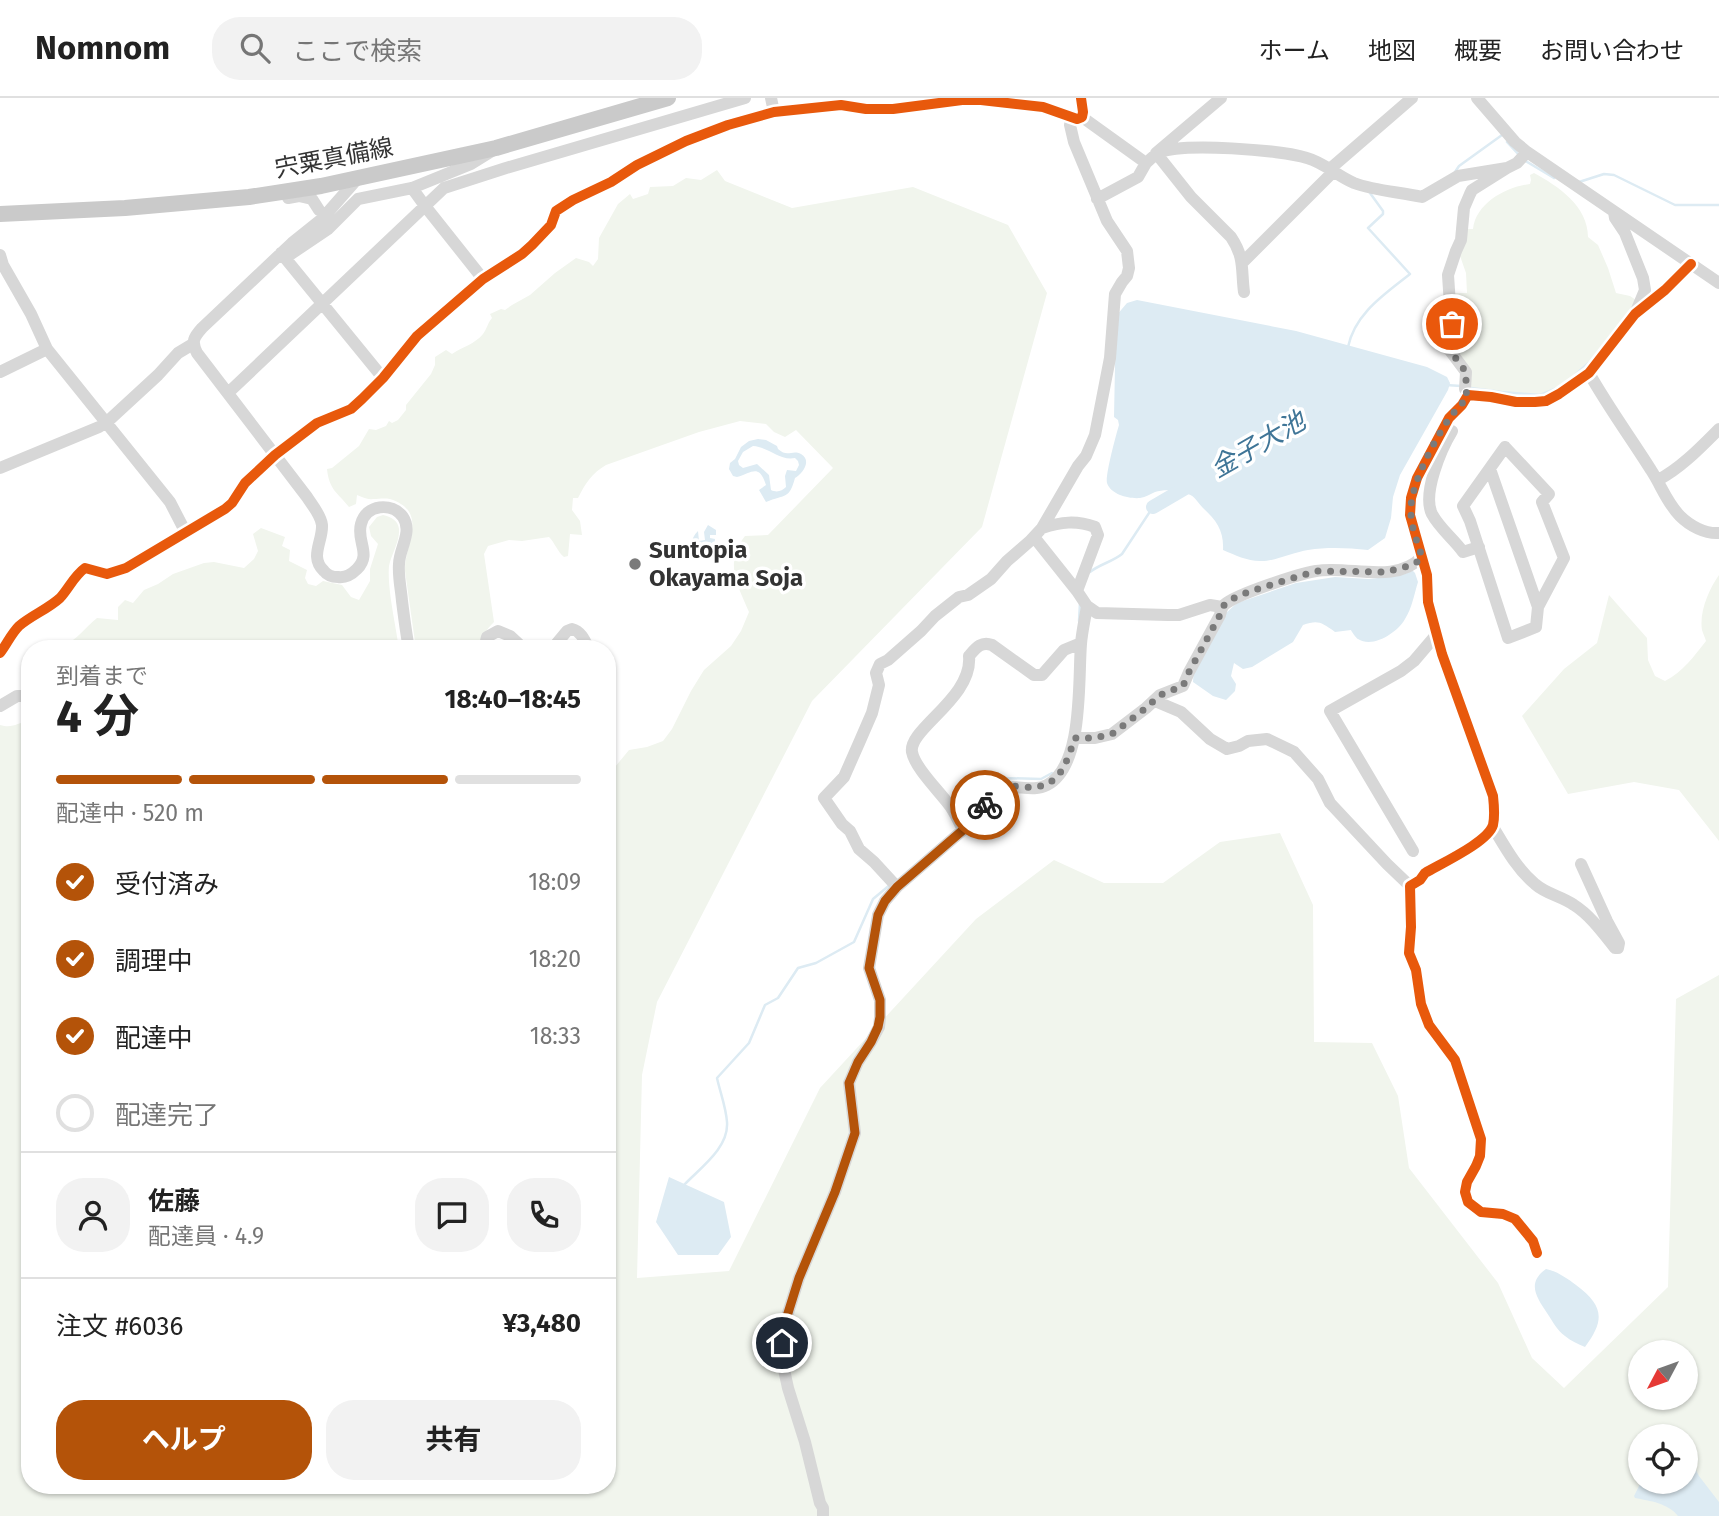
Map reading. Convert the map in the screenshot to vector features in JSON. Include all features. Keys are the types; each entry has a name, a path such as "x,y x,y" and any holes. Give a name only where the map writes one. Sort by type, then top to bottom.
{"main road":[{"name":"宍粟真備線","path":"0,214 125,208 249,197 328,186 496,148 667,98"}],"street":[{"path":"228,393 449,185 745,98"},
{"path":"771,98 774,112"},
{"path":"1038,533 1086,456 1095,435 1110,358 1115,294 1129,268 1127,251 1107,221 1074,142 1070,125 1083,111 1081,98"},
{"path":"1097,198 1138,177 1156,153 1221,98"},
{"path":"1243,262 1333,170 1412,98"},
{"path":"0,653 17,628 37,612 49,607 85,568 107,574 117,572 186,533 225,509 245,483 275,455 317,423 351,409 383,378 417,336 483,279 532,245 551,225 556,211 562,206 686,141 774,112 841,105 893,109 981,100 1043,107 1076,118 1146,163"},
{"path":"1484,100 1515,142 1527,152 1719,284"},
{"path":"408,640 398,562 407,529 402,516 396,510 381,506 366,514 361,522 360,534 364,560 354,573 337,578 328,575 317,561 321,519 193,344 194,337 283,256 328,229 358,199 412,188 471,164 496,148"},
{"path":"1156,153 1201,148 1303,156 1322,163 1353,182 1422,197 1458,176 1517,163 1527,152"},
{"path":"1156,153 1191,197 1231,237 1243,262 1244,292"},
{"path":"1468,395 1466,372 1448,348 1453,328 1448,275 1461,240 1464,208 1469,194 1507,167"},
{"path":"283,256 316,216 358,178"},
{"path":"325,210 328,186"},
{"path":"412,188 483,279"},
{"path":"249,197 261,201 307,197 325,210"},
{"path":"1614,211 1643,278 1645,290 1635,314"},
{"path":"283,256 383,378"},
{"path":"1,262 31,314 47,349 170,502 186,533"},
{"path":"1468,395 1516,402 1546,401 1559,394 1589,373 1635,314 1691,264"},
{"path":"0,468 107,422 178,353 193,344"},
{"path":"0,372 47,349"},
{"path":"1589,373 1658,480 1672,508 1685,521 1701,530 1719,533"},
{"path":"1468,395 1460,408 1449,418 1417,478 1411,498 1410,515 1427,575 1428,602 1442,654 1493,796 1493,827 1508,853 1537,886 1575,905 1615,948 1618,948 1619,943 1581,864"},
{"path":"1460,408 1458,419 1437,461 1428,502 1430,511 1441,528 1463,552 1479,547"},
{"path":"1658,480 1670,473 1719,429"},
{"path":"1505,447 1549,494 1542,502 1564,558 1538,607 1536,627 1508,638 1479,547 1463,506 1505,447"},
{"path":"1490,469 1538,607"},
{"path":"897,887 859,849 850,831 824,798 844,777 872,713 879,685 876,673 880,664 888,660 959,597 968,595 990,579 1038,533 1061,522 1083,523 1095,527 1098,536 1077,591"},
{"path":"1038,533 1087,606 1097,613 1179,615 1210,605 1222,607"},
{"path":"1075,738 1095,738 1112,734 1160,695 1183,686 1222,607 1232,599 1316,571 1386,572 1415,564 1422,557"},
{"path":"823,1516 783,1365 783,1329 799,1278 835,1192 855,1133 849,1083 871,1042 880,1017 880,1000 869,968 878,915 897,887 963,830 1000,789 1007,786 1033,788 1047,785 1061,773 1075,738 1077,644 1087,606"},
{"path":"560,640 572,629 584,640"},
{"path":"486,640 498,631 514,640"},
{"path":"1413,851 1330,711 1401,671 1414,661 1437,634"},
{"path":"963,830 951,807 918,764 912,752 913,744 925,726 952,700 968,673 969,656 979,645 992,645 1034,675 1042,675 1064,650 1077,644"},
{"path":"0,706 21,696"},
{"path":"1155,701 1181,712 1210,739 1227,749 1248,741 1267,739 1294,752 1318,779 1330,803 1410,886 1409,953 1416,970 1421,1004 1429,1025 1455,1060 1481,1139 1480,1156 1467,1182 1465,1192 1468,1202 1480,1212 1503,1214 1515,1219 1533,1241 1537,1253"},
{"path":"1410,886 1425,873 1478,843 1493,827"}],"shaded area":[{"path":"717,170 725,181 792,208 913,187 1008,225 1047,293 982,527 812,701 657,1002 642,1075 637,1278 729,1271 820,1088 976,919 1054,860 1104,883 1163,883 1220,842 1280,833 1313,905 1314,1042 1372,1043 1398,1096 1409,1168 1498,1283 1532,1358 1564,1388 1668,1287 1676,999 1719,975 1719,1516 0,1516 0,725 21,723 21,1494 616,1494 616,766 629,750 663,741 704,670 731,646 741,631 749,612 737,583 734,565 735,555 745,536 768,535 833,468 796,430 785,437 766,424 740,421 699,432 606,465 589,479 578,498 573,498 572,510 580,521 582,535 570,534 568,556 562,555 549,537 509,540 488,546 484,554 494,622 481,640 415,640 405,571 412,530 409,512 390,499 369,499 357,495 356,504 349,507 332,487 327,469 332,468 359,446 369,429 376,430 386,426 389,421 392,423 398,420 406,410 406,405 431,374 435,357 446,350 452,354 476,340 492,318 490,314 505,310 530,295 576,258 593,266 598,259 599,238 618,204 630,194 633,199 648,194 650,187 673,186 686,178 701,180"},
{"path":"1534,173 1570,198 1583,216 1588,237 1598,245 1616,293 1636,300 1620,329 1583,373 1570,383 1538,398 1470,391 1457,356 1463,346 1462,331 1473,315 1468,304 1454,306 1453,293 1467,293 1466,273 1459,253 1466,229 1473,229 1475,220 1486,204 1502,193 1530,184 1530,175"},
{"path":"383,515 394,519 399,529 389,566 390,596 397,640 73,640 97,618 118,620 118,607 125,600 133,603 144,590 173,574 214,562 244,568 258,551 253,534 261,528 285,537 282,546 290,550 289,561 307,570 305,578 308,584 316,586 323,581 342,585 351,597 359,600 370,581 370,569 378,544 371,536 369,527 377,517"},
{"path":"1719,575 1719,841 1679,790 1634,782 1568,794 1522,716 1564,669 1597,643 1609,595 1647,638 1648,660 1655,676 1665,681 1677,673 1706,641 1701,623 1703,608"}],"water":[{"path":"1137,300 1296,331 1427,367 1447,377 1450,383 1448,390 1400,475 1385,538 1368,550 1316,549 1271,560 1250,560 1223,550 1219,527 1190,495 1163,490 1136,498 1112,491 1107,479 1119,425 1114,417 1116,316 1127,303"},
{"path":"766,440 777,446 781,452 798,453 804,457 805,468 795,478 788,493 766,502 759,490 766,485 761,474 754,471 733,476 729,469 730,463 741,447 749,441","holes":["753,446 798,461 796,471 787,470 786,487 783,490 771,490 769,475 757,464 743,468 739,465 738,461 743,452"]},
{"path":"708,525 716,530 716,535 710,535 710,538 715,539 714,547 708,551 701,548 702,554 697,556 692,540 698,531 699,541 705,540 704,532"},
{"path":"1411,569 1418,582 1409,610 1402,624 1384,638 1364,642 1357,639 1351,630 1335,632 1316,622 1308,623 1303,625 1293,642 1252,667 1243,669 1234,663 1231,676 1236,684 1235,691 1226,700 1213,696 1193,682 1194,667 1226,613 1237,603 1296,583 1335,577 1386,577"},
{"path":"669,1177 724,1202 731,1237 718,1255 678,1255 656,1222"},
{"path":"1546,1269 1558,1273 1576,1285 1596,1307 1596,1329 1585,1347 1560,1331 1537,1296 1536,1280"},
{"path":"1698,1474 1719,1502 1719,1516 1678,1516 1664,1505 1634,1496 1698,1494"}],"waterway":[{"path":"1455,172 1459,166 1502,135"},
{"path":"1507,142 1519,155"},
{"path":"1524,160 1554,178"},
{"path":"1579,182 1604,174 1614,175 1675,205 1719,205"},
{"path":"1348,347 1364,314 1410,274 1368,228 1383,214 1370,193"},
{"path":"1576,374 1592,360"},
{"path":"1446,385 1461,386"},
{"path":"1471,388 1540,395 1560,387"},
{"name":"金子大池","path":"1153,507 1194,483"},
{"path":"1090,572 1122,554 1153,507"},
{"path":"1079,621 1080,603"},
{"path":"994,787 1002,778 1041,779 1052,773"},
{"path":"684,1185 712,1157 723,1140 727,1122 717,1078 749,1043 765,1005 778,998 798,968 816,963 854,942 873,899 891,884"}],"cycle path":[{"path":"0,653 19,626 60,598 85,568 107,574 126,568 225,509 245,483 275,455 317,423 351,409 383,378 417,336 483,279 532,245 551,225 556,211 637,165 686,141 774,112 841,105 893,109 981,100 1043,107 1077,119 1082,117 1083,112 1081,98"},
{"path":"1537,1253 1533,1241 1515,1219 1503,1214 1481,1212 1468,1202 1465,1192 1467,1182 1480,1156 1481,1139 1455,1060 1429,1025 1421,1004 1416,970 1409,953 1410,886 1425,873 1464,852 1483,838 1493,825 1494,814 1493,796 1442,654 1428,602 1427,575 1410,515 1411,498 1417,478 1449,418 1468,395 1535,402 1546,401 1559,394 1589,373 1635,314 1691,264"}],"way so far":[{"path":"985,805 1000,789 1007,786 1033,788 1047,785 1061,773 1075,738 1095,738 1112,734 1160,695 1183,686 1222,607 1232,599 1316,571 1386,572 1415,564 1422,557 1410,515 1411,498 1417,478 1449,418 1468,395 1466,372 1448,348 1452,324"}],"place":[{"name":"Suntopia Okayama Soja","path":"635,564"}],"route":[{"path":"782,1343 783,1329 799,1278 835,1192 855,1133 849,1083 871,1042 880,1017 880,1000 869,968 878,915 897,887 963,830 985,805"}]}
